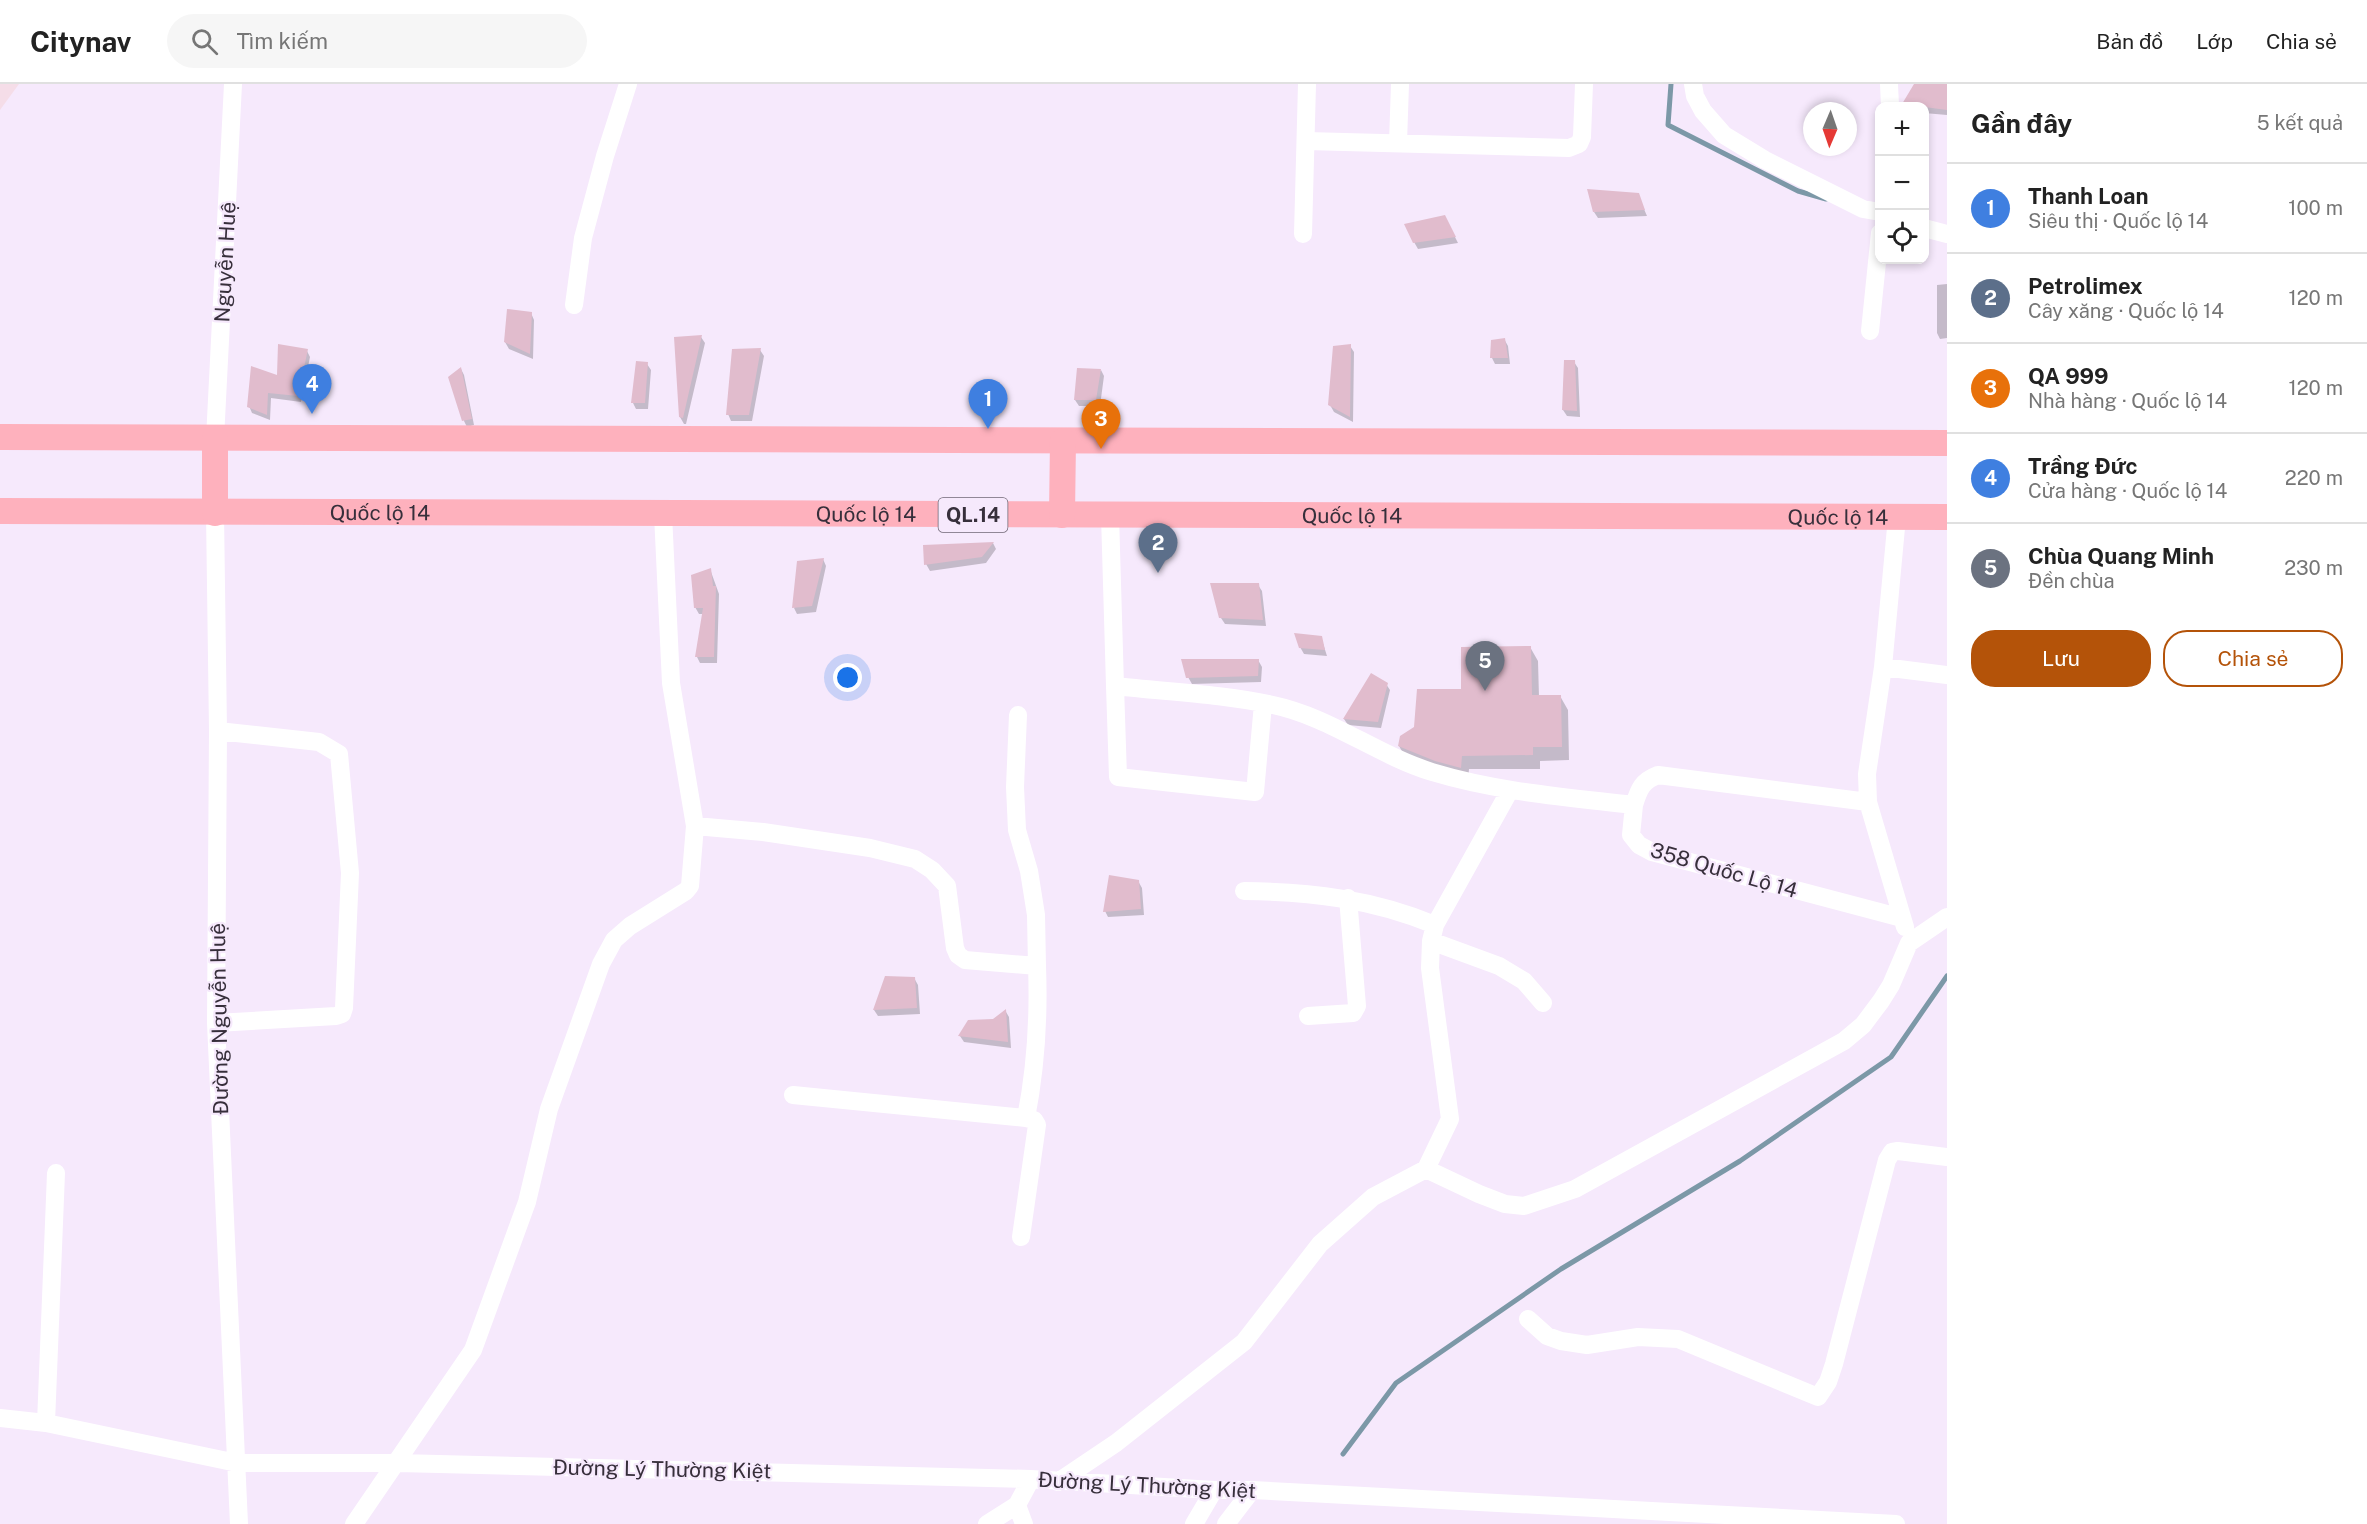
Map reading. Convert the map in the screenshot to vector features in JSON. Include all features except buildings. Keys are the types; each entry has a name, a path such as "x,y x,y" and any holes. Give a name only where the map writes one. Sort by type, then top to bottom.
{"highway":[{"path":"0,437 1947,443"},
{"path":"215,439 215,513"},
{"path":"1062,515 1063,441"},
{"name":"Quốc lộ 14","path":"0,511 1947,518"}],"street":[{"name":"Nguyễn Huệ","path":"215,439 233,84"},
{"path":"574,305 583,238 605,156 628,84"},
{"path":"1303,234 1307,84"},
{"path":"1398,143 1400,84"},
{"path":"1306,141 1569,148 1579,144 1582,136 1584,84"},
{"path":"1693,84 1695,96 1703,111 1724,135 1765,160 1863,209 1875,211"},
{"path":"1889,84 1890,102"},
{"path":"1929,229 1947,234"},
{"path":"1870,331 1877,264"},
{"name":"Đường Nguyễn Huệ","path":"215,513 218,731 216,1023 239,1524"},
{"path":"354,1524 474,1350 527,1202 549,1109 601,964 614,940 630,926 686,891 690,886 695,826 671,683 663,514"},
{"path":"1110,515 1118,777 1255,792 1263,704"},
{"path":"1897,517 1883,666 1867,774 1868,802 1909,943"},
{"path":"1883,666 1947,675"},
{"path":"1115,686 1263,704 1306,716 1432,772 1510,790 1634,805 1645,780 1658,775 1868,802"},
{"path":"1018,715 1015,787 1017,830 1029,872 1035,915 1039,1020 1035,1073 1026,1118"},
{"path":"216,1023 342,1014 350,873 339,754 319,742 218,731"},
{"path":"1058,1482 1116,1443 1244,1342 1320,1244 1373,1197 1426,1169 1450,1119 1430,968 1433,933 1510,790"},
{"name":"358 Quốc Lộ 14","path":"1634,805 1631,834 1639,845 1653,852 1902,918"},
{"path":"695,826 763,832 858,846 895,852 915,859 932,870 947,886 955,948 958,955 965,960 1037,966"},
{"path":"1244,891 1348,898 1414,916 1433,933 1524,981 1543,1003"},
{"path":"1308,1016 1353,1013 1357,1006 1348,898"},
{"path":"1426,1169 1505,1204 1524,1206 1575,1189 1844,1041 1863,1025 1881,1001 1891,985 1909,943 1947,917"},
{"path":"793,1095 1034,1120 1037,1125 1021,1237"},
{"path":"1528,1319 1547,1336 1587,1345 1658,1337 1678,1339 1818,1397 1828,1382 1834,1364 1887,1160 1892,1152 1898,1151 1947,1157"},
{"path":"46,1423 56,1173"},
{"name":"Đường Lý Thường Kiệt","path":"0,1418 46,1423 237,1463 398,1463 1030,1479 1896,1524"},
{"path":"987,1524 1017,1505 1030,1479"},
{"path":"1194,1524 1214,1490"},
{"path":"1226,1524 1252,1490"},
{"path":"1017,1505 1024,1524"}],"shaded area":[{"path":"0,84 19,84 0,110"}],"waterway":[{"path":"1671,84 1668,125 1798,191 1826,199"},
{"path":"1343,1454 1396,1383 1561,1269 1740,1161 1891,1057 1947,976"}],"place":[{"name":"Trầng Đức","path":"312,414"},
{"name":"Thanh Loan","path":"988,429"},
{"name":"QA 999","path":"1101,449"},
{"name":"Petrolimex","path":"1158,573"},
{"name":"Chùa Quang Minh","path":"1485,691"}]}
